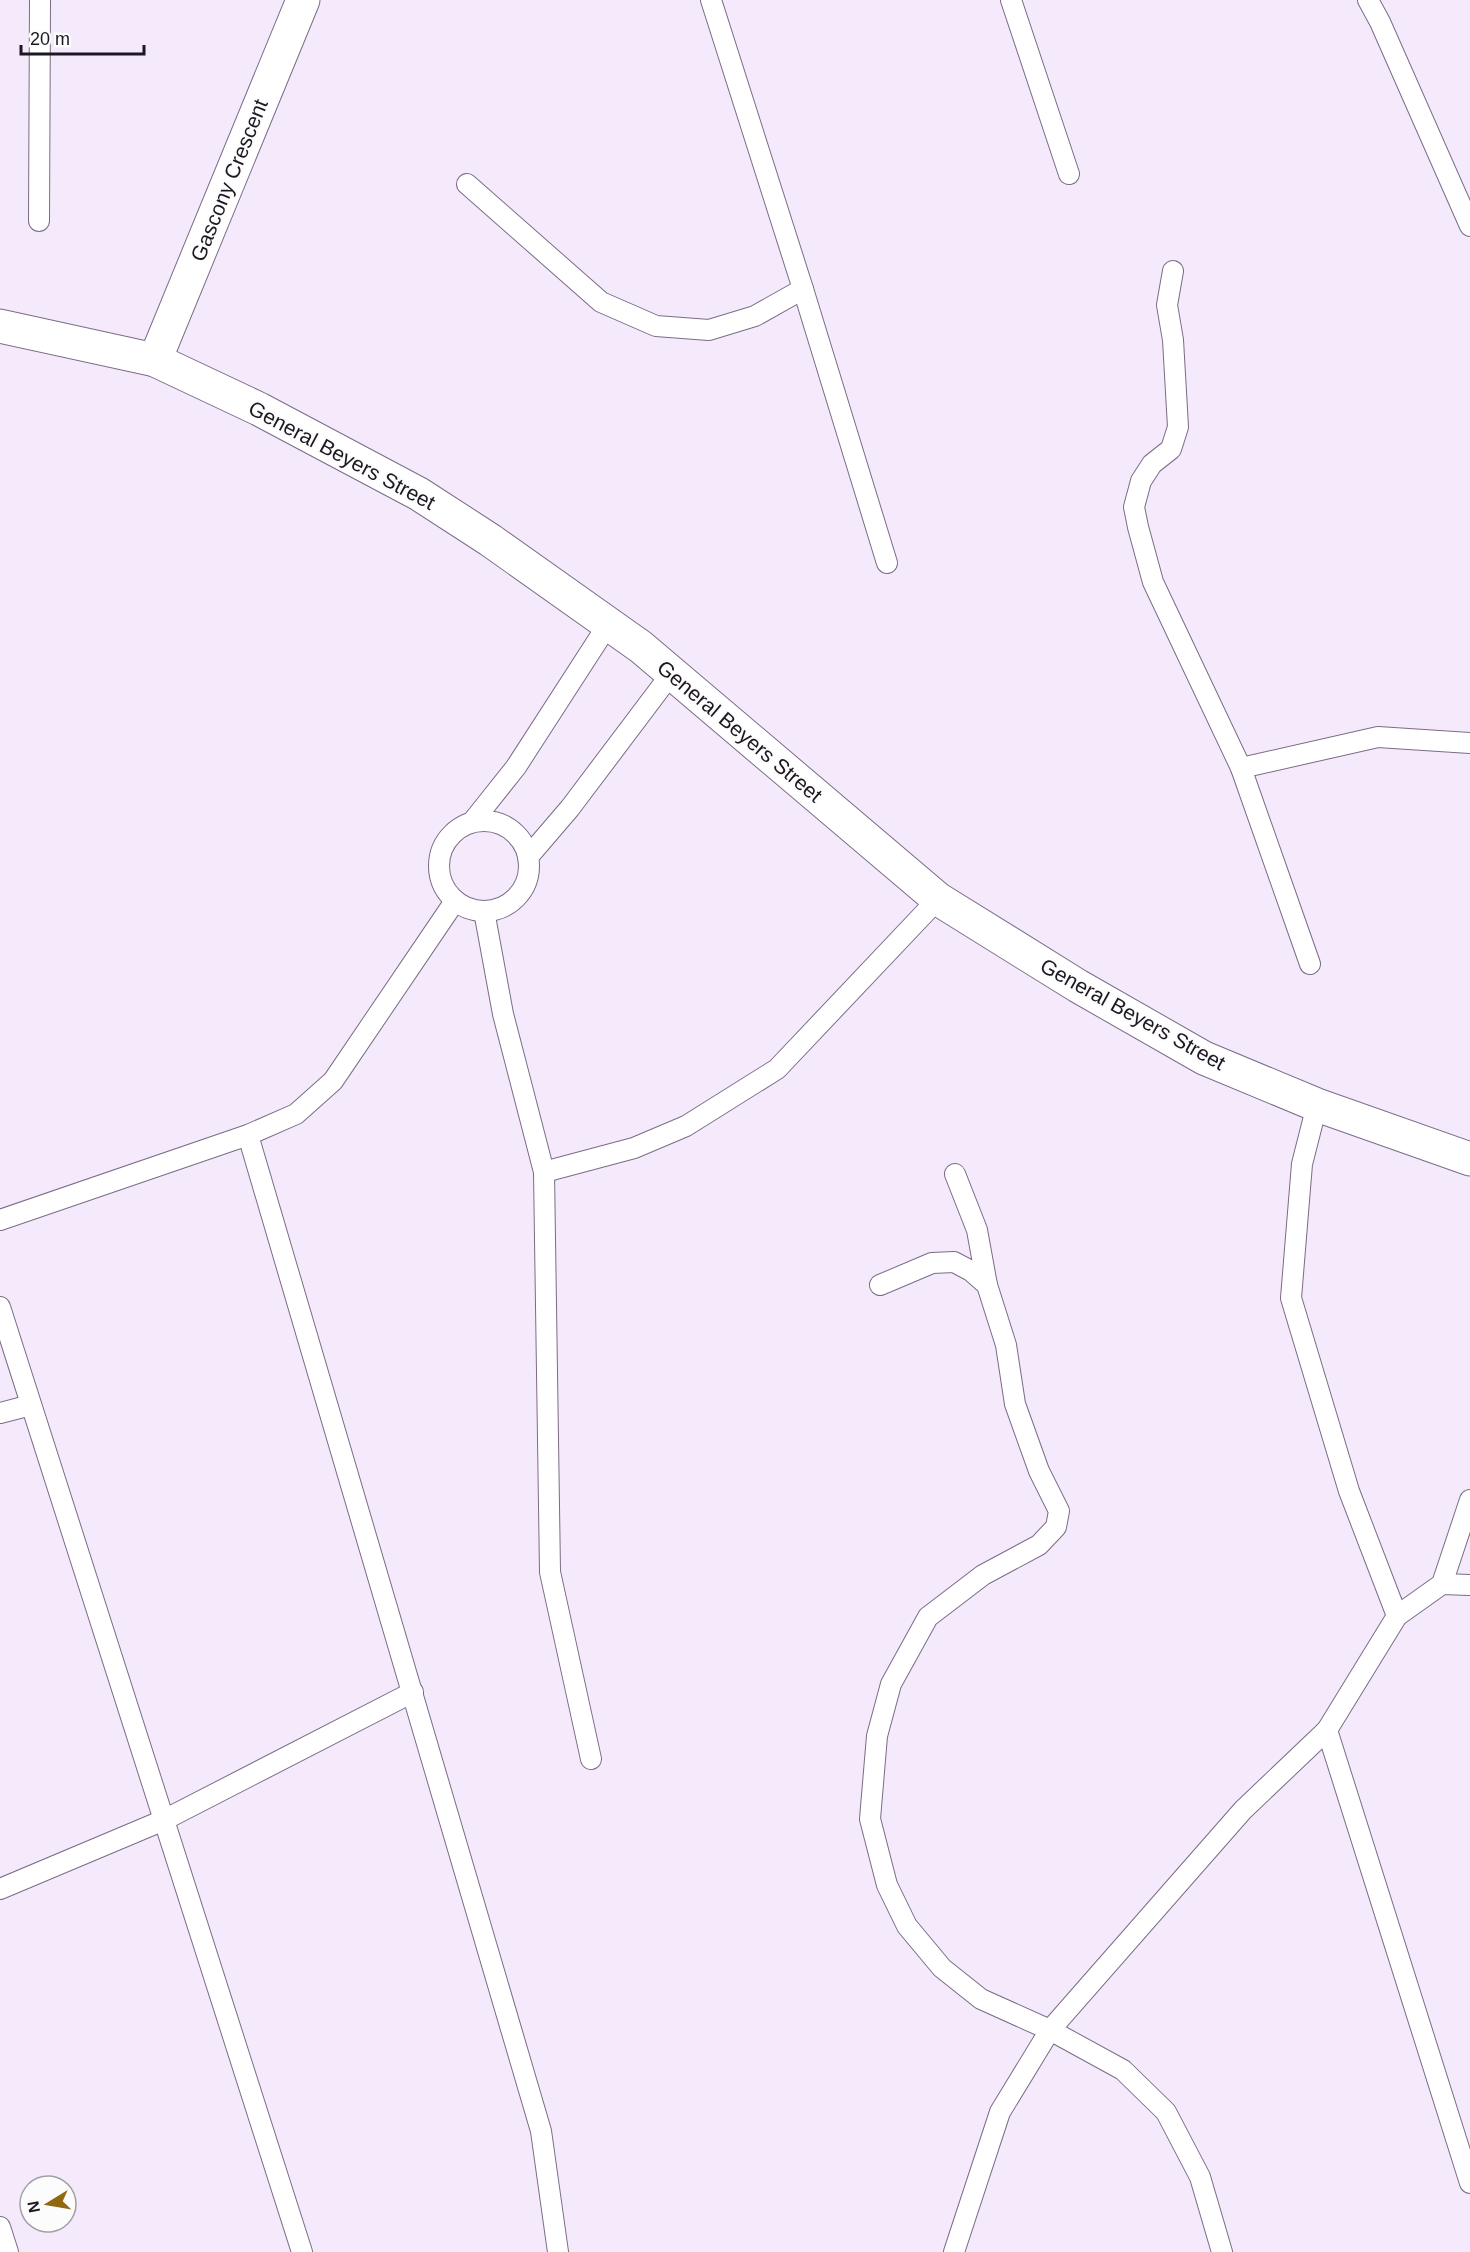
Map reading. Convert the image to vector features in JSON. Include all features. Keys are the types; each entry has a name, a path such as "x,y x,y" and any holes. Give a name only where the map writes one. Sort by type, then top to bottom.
{"street":[{"name":"Gascony Crescent","path":"155,360 303,0"},
{"name":"General Beyers Street","path":"0,326 155,360 259,409 419,494 490,540 641,647 670,674 938,899 1078,986 1204,1058 1317,1104 1470,1159"}],"lane":[{"path":"39,221 40,0"},
{"path":"711,0 887,563"},
{"path":"1011,0 1069,174"},
{"path":"1368,0 1380,22 1470,226"},
{"path":"467,184 601,302 656,326 709,330 755,316 803,290"},
{"path":"1173,271 1167,305 1173,340 1178,427 1171,449 1152,465 1141,481 1134,507 1153,582 1240,768 1310,964"},
{"path":"473,821 516,767 609,623"},
{"path":"528,857 570,808 670,674"},
{"path":"1240,768 1378,737 1470,743"},
{"path":"488,820 502,824 514,832 524,844 528,857 529,873 523,888 513,901 499,908 484,911 469,909 455,901 446,890 440,876 438,862 449,836 473,821 488,820"},
{"path":"544,1172 634,1148 686,1126 777,1069 938,899"},
{"path":"0,1220 248,1135 296,1114 333,1081 455,901"},
{"path":"484,911 503,1014 544,1172 550,1572 591,1759"},
{"path":"1317,1104 1302,1164 1291,1298 1349,1491 1396,1617"},
{"path":"248,1135 541,2131 558,2252"},
{"path":"955,1174 977,1230 987,1285 1006,1345 1015,1404 1039,1471 1059,1511 1056,1527 1039,1545 983,1575 928,1617 891,1684 877,1736 870,1819 887,1885 907,1926 942,1968 981,1999 1050,2030 1123,2070 1166,2112 1200,2177 1222,2252"},
{"path":"880,1285 932,1263 954,1262 971,1271 987,1285"},
{"path":"0,1307 302,2252"},
{"path":"0,1413 31,1405"},
{"path":"954,2252 1000,2112 1050,2030 1243,1810 1327,1730 1396,1617 1442,1584 1470,1500"},
{"path":"1442,1584 1470,1585"},
{"path":"0,1889 164,1820 413,1692"},
{"path":"1327,1730 1470,2183"},
{"path":"0,2227 8,2252"}]}
